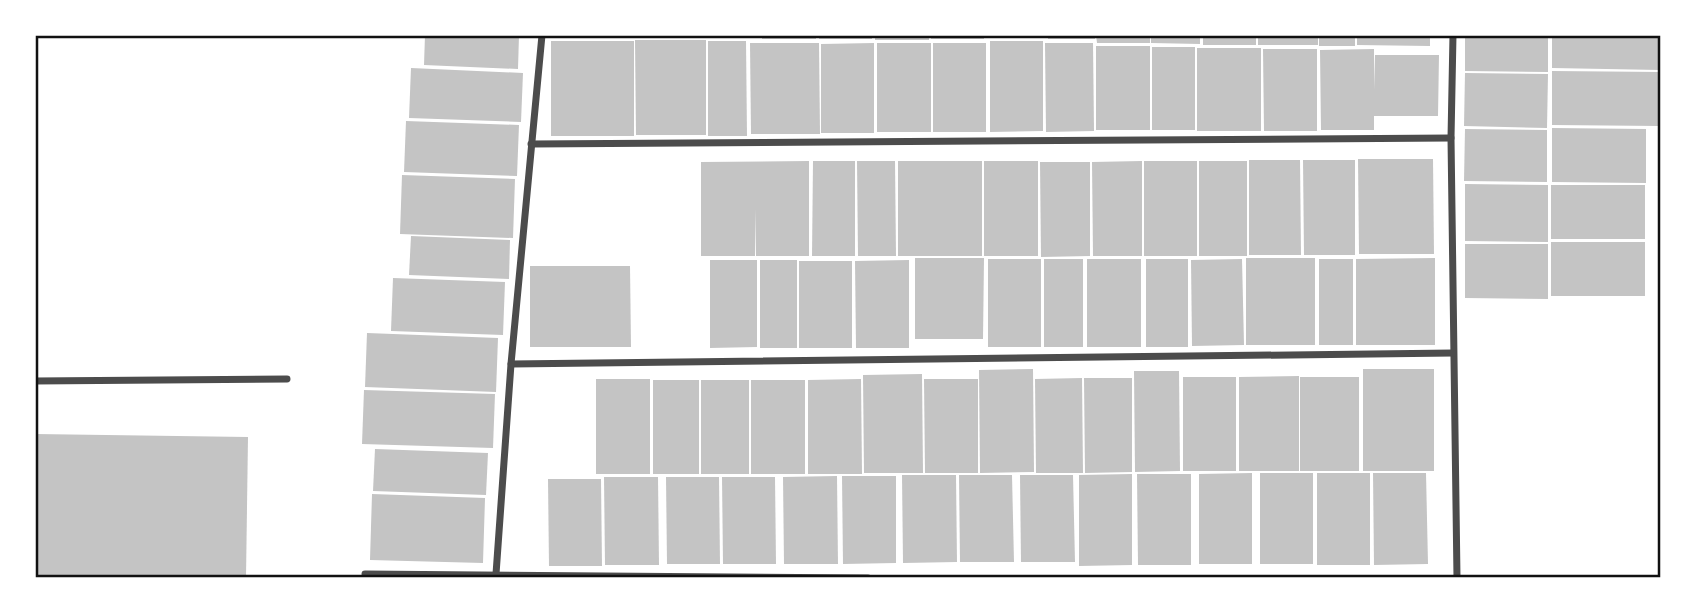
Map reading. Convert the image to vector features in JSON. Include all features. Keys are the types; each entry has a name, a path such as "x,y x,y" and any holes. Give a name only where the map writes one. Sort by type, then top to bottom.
{"street":[{"path":"496,574 511,364 542,35"},
{"path":"1453,35 1451,138 1457,578"},
{"path":"531,144 1451,138"},
{"path":"511,364 1453,353"},
{"path":"35,381 287,379"},
{"path":"365,574 868,578"}],"building":[{"path":"425,35 519,35 518,69 424,65"},
{"path":"762,35 816,35 816,39 762,39"},
{"path":"819,35 872,35 872,39 819,39"},
{"path":"875,35 929,35 929,40 875,40"},
{"path":"931,35 984,35 984,39 931,39"},
{"path":"988,35 1047,35 1047,38 988,38"},
{"path":"1048,35 1095,35 1095,39 1048,39"},
{"path":"1096,35 1150,35 1150,43 1097,43"},
{"path":"1151,35 1200,35 1200,44 1151,43"},
{"path":"1203,35 1256,35 1256,45 1203,45"},
{"path":"1258,35 1318,35 1318,45 1258,45"},
{"path":"1319,35 1355,35 1355,46 1319,46"},
{"path":"1357,35 1430,35 1430,46 1357,45"},
{"path":"1465,35 1548,35 1548,72 1465,71"},
{"path":"1552,35 1660,35 1660,70 1552,68"},
{"path":"635,40 706,40 706,135 636,135"},
{"path":"551,41 634,41 634,136 551,136"},
{"path":"708,41 746,41 747,136 708,136"},
{"path":"990,41 1043,41 1043,131 990,132"},
{"path":"750,43 819,43 820,134 751,134"},
{"path":"874,43 874,133 821,133 821,44"},
{"path":"877,43 931,43 931,132 877,132"},
{"path":"933,43 986,43 986,132 933,132"},
{"path":"1045,43 1093,43 1094,131 1046,132"},
{"path":"1096,46 1150,46 1150,130 1096,130"},
{"path":"1152,47 1195,47 1195,130 1152,130"},
{"path":"1197,48 1261,48 1261,131 1197,131"},
{"path":"1263,49 1317,49 1317,131 1264,131"},
{"path":"1374,49 1374,90 1375,55 1439,55 1438,116 1374,116 1374,130 1321,130 1320,50"},
{"path":"411,68 523,73 521,122 409,118"},
{"path":"1552,71 1660,72 1660,126 1552,125"},
{"path":"1465,73 1548,74 1547,128 1464,126"},
{"path":"406,121 519,125 517,176 404,172"},
{"path":"1552,128 1646,129 1646,183 1552,182"},
{"path":"1465,129 1547,130 1547,182 1464,181"},
{"path":"1358,159 1433,159 1434,254 1359,254"},
{"path":"1249,160 1300,160 1301,255 1249,255"},
{"path":"1303,160 1355,160 1355,255 1304,255"},
{"path":"809,161 809,256 756,256 756,209 755,256 701,256 701,162"},
{"path":"813,161 855,161 855,256 812,256"},
{"path":"857,161 895,161 896,256 858,256"},
{"path":"898,161 982,161 982,256 898,256"},
{"path":"984,161 1038,161 1038,256 984,256"},
{"path":"1142,161 1142,256 1093,256 1092,162"},
{"path":"1144,161 1197,161 1197,256 1144,256"},
{"path":"1199,161 1247,161 1247,256 1199,256"},
{"path":"1040,162 1090,162 1090,256 1041,257"},
{"path":"402,175 515,179 513,238 400,234"},
{"path":"1465,184 1548,185 1548,242 1465,241"},
{"path":"1551,185 1645,185 1645,239 1551,239"},
{"path":"411,236 510,240 509,279 409,275"},
{"path":"1551,242 1645,242 1645,296 1551,296"},
{"path":"1465,244 1548,244 1548,299 1465,298"},
{"path":"915,258 984,258 983,339 915,339"},
{"path":"1246,258 1315,258 1315,345 1246,345"},
{"path":"1435,258 1435,345 1356,345 1356,259"},
{"path":"988,259 1041,259 1041,347 988,347"},
{"path":"1044,259 1083,259 1083,347 1044,347"},
{"path":"1087,259 1141,259 1141,347 1087,347"},
{"path":"1146,259 1188,259 1188,347 1146,347"},
{"path":"1242,259 1244,345 1192,346 1191,260"},
{"path":"1319,259 1353,259 1353,345 1319,345"},
{"path":"710,260 757,260 757,347 710,348"},
{"path":"760,260 797,260 797,348 760,348"},
{"path":"909,260 909,348 856,348 855,261"},
{"path":"799,261 852,261 852,348 799,348"},
{"path":"530,266 630,266 631,347 530,347"},
{"path":"393,278 505,282 503,335 391,331"},
{"path":"367,333 498,338 496,392 365,387"},
{"path":"1033,369 1034,472 980,473 979,370"},
{"path":"1363,369 1434,369 1434,471 1363,471"},
{"path":"1134,371 1179,371 1180,471 1135,472"},
{"path":"922,374 923,473 864,473 863,375"},
{"path":"1299,376 1299,471 1239,471 1239,377"},
{"path":"1183,377 1236,377 1236,471 1183,471"},
{"path":"1300,377 1359,377 1359,471 1300,471"},
{"path":"1082,378 1083,473 1036,473 1035,379"},
{"path":"1084,378 1132,378 1132,472 1085,473"},
{"path":"596,379 650,379 650,474 596,474"},
{"path":"861,379 862,474 808,474 808,380"},
{"path":"924,379 978,379 978,473 925,473"},
{"path":"653,380 699,380 699,474 653,474"},
{"path":"701,380 749,380 749,474 701,474"},
{"path":"751,380 805,380 805,474 751,474"},
{"path":"364,390 495,394 493,448 362,444"},
{"path":"35,434 248,437 246,578 35,578"},
{"path":"375,449 488,453 486,495 373,491"},
{"path":"1252,473 1252,564 1199,564 1199,474"},
{"path":"1260,473 1313,473 1313,564 1260,564"},
{"path":"1317,473 1370,473 1370,565 1317,565"},
{"path":"1373,473 1426,473 1428,564 1374,565"},
{"path":"1132,474 1132,565 1079,566 1079,475"},
{"path":"1137,474 1191,474 1191,565 1138,565"},
{"path":"902,475 956,475 957,562 903,563"},
{"path":"959,475 1012,475 1014,562 960,562"},
{"path":"1020,475 1073,475 1075,562 1021,562"},
{"path":"837,476 838,564 784,564 783,477"},
{"path":"842,476 896,476 896,563 843,564"},
{"path":"604,477 658,477 659,565 605,565"},
{"path":"666,477 719,477 720,564 667,564"},
{"path":"722,477 775,477 776,564 723,564"},
{"path":"548,479 601,479 602,566 549,566"},
{"path":"372,494 485,498 483,563 370,560"}]}
